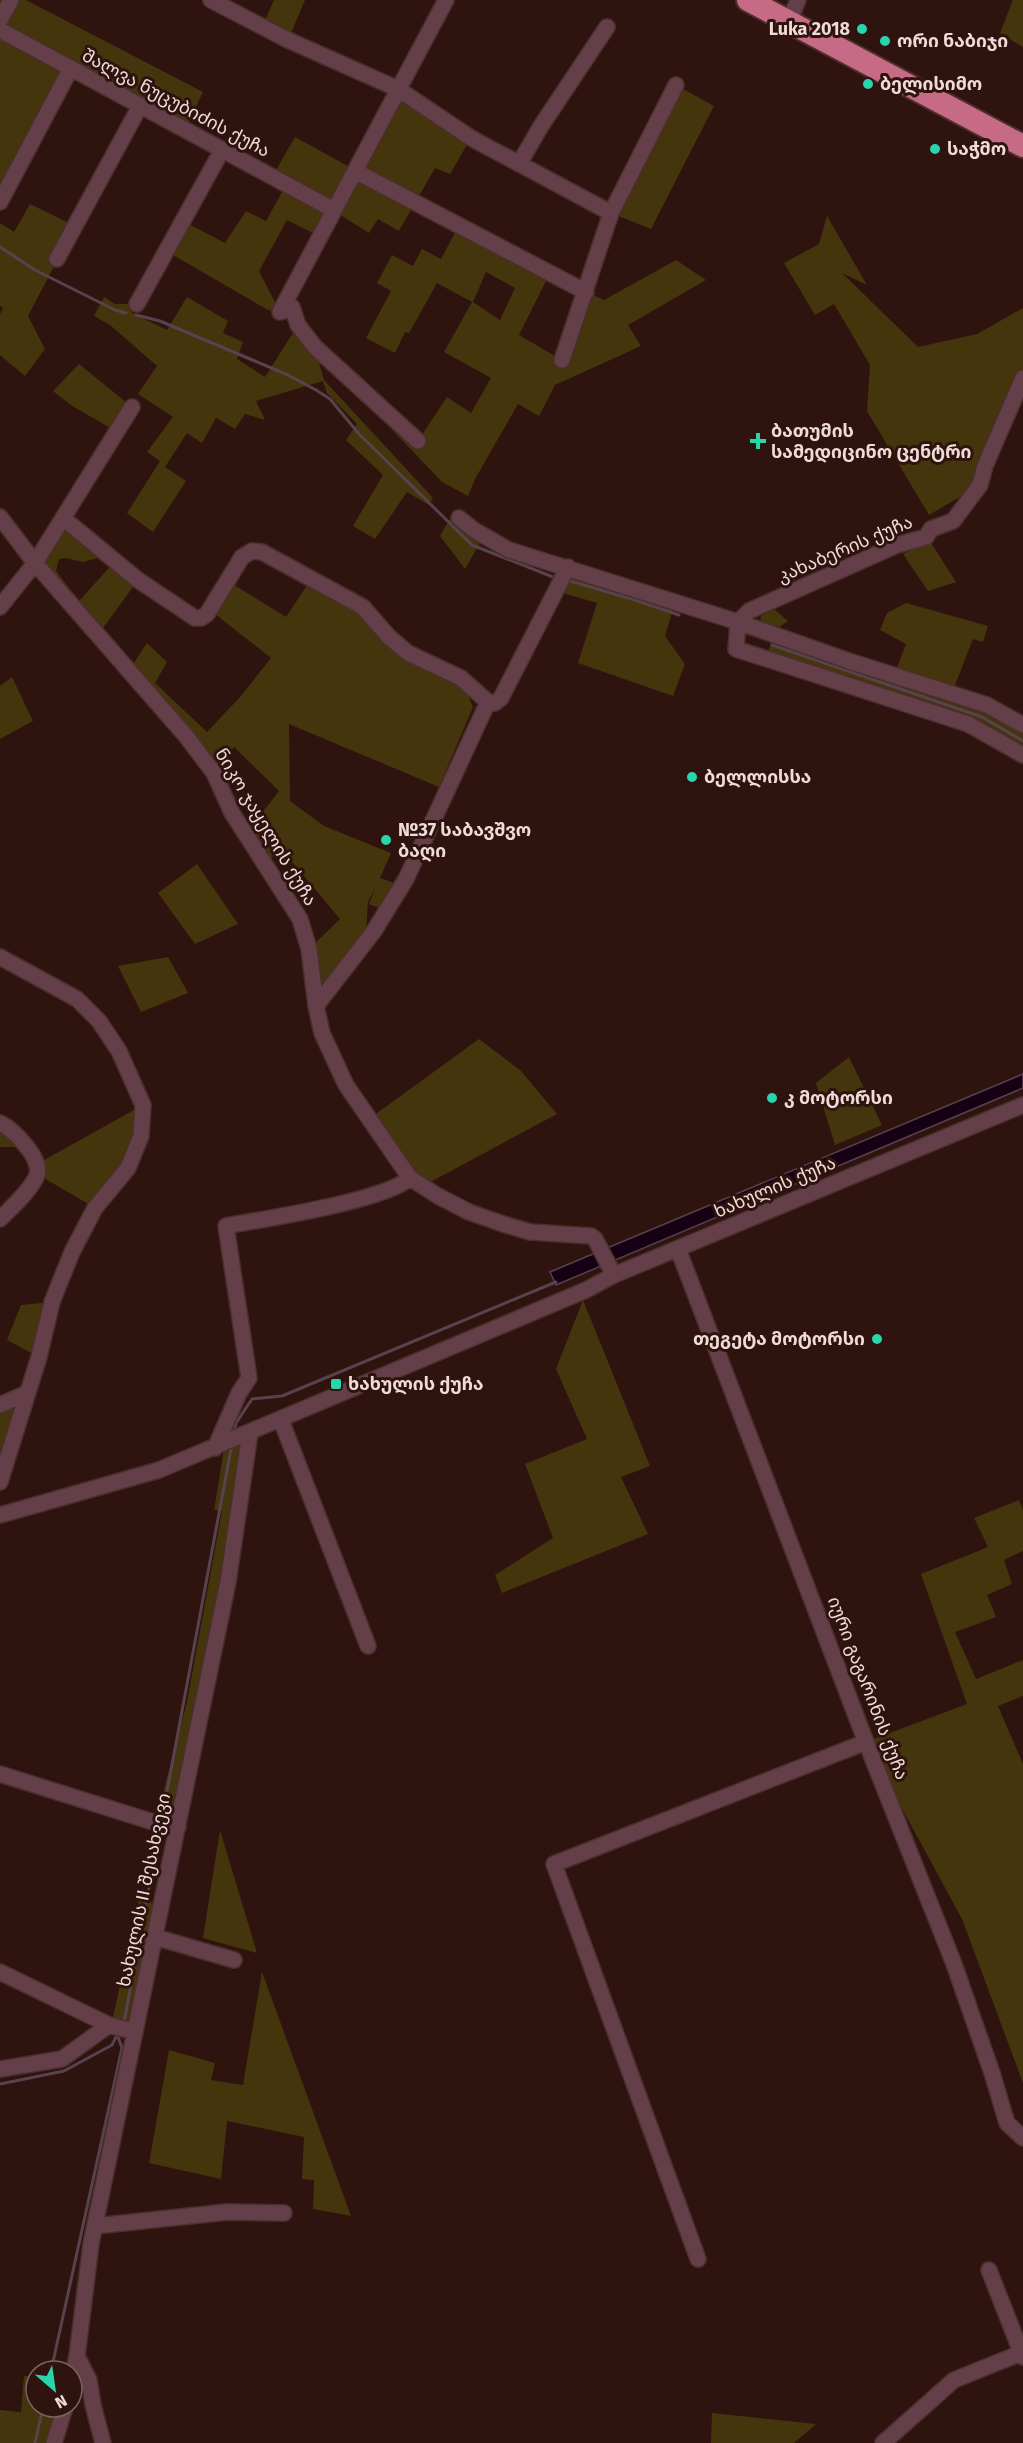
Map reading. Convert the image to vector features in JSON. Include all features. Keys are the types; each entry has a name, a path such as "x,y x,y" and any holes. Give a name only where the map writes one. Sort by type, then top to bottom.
{"highway":[{"path":"748,0 1023,146"}],"street":[{"path":"0,20 11,0"},
{"path":"211,0 288,40 398,89 471,138 610,213"},
{"path":"418,441 315,347 298,325 292,307 280,312 446,0"},
{"path":"789,22 798,0"},
{"path":"519,164 541,126 607,27"},
{"name":"შალვა ნუცუბიძის ქუჩა","path":"0,30 334,210"},
{"path":"0,202 71,68"},
{"path":"562,360 610,213 676,85"},
{"path":"57,259 140,106"},
{"path":"137,304 222,150"},
{"path":"355,171 586,292"},
{"name":"კახაბერის ქუჩა","path":"738,622 749,611 897,545 926,537 931,529 953,520 980,485 984,466 1023,378"},
{"path":"0,608 35,563 132,407"},
{"name":"ნიკო ჯაყელის ქუჩა","path":"0,517 35,563 214,773 232,813 300,919 309,949 322,1033 346,1085 410,1178 469,1212 502,1224 531,1232 591,1236 598,1244 614,1275"},
{"path":"63,518 138,580 195,618 201,618 207,614 242,557 252,551 262,552 363,607 389,637 408,653 461,678 488,702 495,703 501,698 568,567"},
{"path":"459,518 474,530 509,550 738,622 849,661 987,705 1023,724"},
{"path":"738,622 736,649 968,724 1023,755"},
{"path":"316,1006 374,931 406,879 488,702"},
{"path":"0,957 77,999 99,1021 119,1051 142,1105 141,1136 129,1168 95,1208 72,1252 52,1302 39,1357 0,1482"},
{"name":"ხახულის ქუჩა","path":"219,1446 586,1290 614,1275 1023,1105"},
{"path":"0,1123 10,1127 27,1147 37,1164 37,1174 17,1203 0,1219"},
{"path":"0,1514 159,1470 219,1446 239,1392 249,1378 226,1226 375,1194 403,1184 410,1178"},
{"name":"იური გაგარინის ქუჩა","path":"678,1249 866,1742 954,1964 992,2073 1006,2123 1023,2138"},
{"path":"0,1405 27,1394"},
{"path":"281,1420 368,1646"},
{"name":"ხახულის II შესახვევი","path":"76,2359 95,2226 155,1937 165,1825 228,1582 248,1434"},
{"path":"698,2259 554,1864 866,1742"},
{"path":"0,1774 165,1825"},
{"path":"155,1937 234,1960"},
{"path":"0,1972 110,2025 135,2032"},
{"path":"0,2069 62,2059 110,2025"},
{"path":"95,2226 226,2212 284,2213"},
{"path":"883,2443 954,2380 1022,2355 989,2270"},
{"path":"77,2356 89,2380 93,2405 104,2443"},
{"path":"54,2443 61,2419"}],"shaded area":[{"path":"0,0 26,0 203,92 185,130 71,69 0,202"},
{"path":"274,0 305,0 288,40 262,27"},
{"path":"1013,0 1023,0 1023,47 1000,33"},
{"path":"676,85 714,106 651,229 611,213"},
{"path":"398,89 471,138 450,174 435,168 399,231 378,219 369,233 334,211 321,237 287,220 259,271 280,312 268,310 166,251 183,221 225,243 246,211 266,221 286,185 272,177 295,137 355,170"},
{"path":"30,204 75,226 28,316 45,349 25,376 0,355 0,314 3,308 0,306 0,223 14,232"},
{"path":"827,216 867,285 842,273 918,347 977,334 1023,308 1023,378 980,485 929,515 867,411 870,365 834,304 815,315 784,263 819,244"},
{"path":"459,225 550,273 519,335 562,360 586,292 604,300 676,260 706,280 628,325 641,346 555,385 539,416 518,404 475,479 468,496 442,482 315,349 324,380 433,498 429,505 407,492 375,539 353,526 383,475 346,440 357,424 327,393 323,381 256,401 265,420 245,414 235,429 216,418 202,443 187,433 165,467 186,481 153,532 127,513 160,461 147,452 173,417 138,394 157,366 110,325 94,316 104,297 115,304 137,304 132,313 167,330 187,297 228,321 223,333 243,342 237,359 265,377 298,325 418,441 447,397 471,413 491,378 444,352 472,302 437,283 409,333 405,332 395,353 366,338 391,291 377,283 392,255 413,266 422,249 441,259","holes":["486,272 515,288 500,320 473,302"]},
{"path":"79,364 132,407 116,431 72,406 53,391"},
{"path":"63,518 109,555 83,562 66,558 59,559 56,571 79,601 115,561 138,580 98,635 35,563"},
{"path":"459,518 484,536 465,569 440,536 449,520"},
{"path":"930,541 956,582 928,591 903,554"},
{"path":"568,567 675,602 665,636 685,664 673,696 578,663 597,603 556,591"},
{"path":"311,579 363,607 389,637 461,678 473,707 439,787 289,724 290,801 324,826 391,853 380,878 394,883 384,910 369,904 375,888 368,902 366,933 316,1006 309,949 340,919 283,851 264,862 245,835 279,791 234,747 214,773 129,670 147,643 167,662 155,683 207,732 241,696 271,658 210,610 228,581 286,617"},
{"path":"906,603 988,626 983,642 973,639 952,693 894,675 906,644 880,630 887,613"},
{"path":"774,609 788,621 772,632 760,622 761,616"},
{"path":"772,640 988,709 1023,731 1023,749 768,652"},
{"path":"12,677 33,721 0,739 0,686"},
{"path":"197,864 238,924 195,944 158,893"},
{"path":"168,957 188,993 141,1012 118,966"},
{"path":"479,1039 521,1071 557,1114 423,1186 369,1119"},
{"path":"849,1057 882,1125 835,1145 816,1083"},
{"path":"1023,1074 1023,1088 556,1285 550,1272"},
{"path":"143,1105 141,1136 95,1208 37,1174 37,1164"},
{"path":"0,1123 27,1147 0,1147"},
{"path":"583,1300 650,1466 621,1477 648,1534 502,1593 495,1575 553,1538 525,1464 587,1439 556,1369"},
{"path":"52,1302 39,1357 7,1340 21,1305"},
{"path":"19,1400 0,1469 0,1409"},
{"path":"244,1444 227,1584 175,1817 158,1812 187,1702 222,1511 214,1510 224,1449"},
{"path":"1019,1500 1023,1510 1023,1551 1004,1560 1012,1584 987,1595 996,1617 955,1632 976,1679 1023,1660 1023,1696 998,1706 1023,1764 1023,2083 962,1919 866,1742 967,1704 921,1574 988,1547 974,1518"},
{"path":"220,1830 257,1953 203,1938"},
{"path":"139,1899 161,1905 135,2032 111,2026"},
{"path":"262,1972 351,2216 313,2209 314,2180 302,2179 304,2137 227,2121 221,2179 149,2163 169,2050 215,2063 211,2080 243,2085"},
{"path":"24,2376 24,2419 55,2419 50,2443 0,2443 0,2410 21,2412"},
{"path":"712,2413 816,2424 794,2443 711,2443"}],"waterway":[{"path":"0,247 35,270 115,310 126,313"},
{"path":"136,315 160,321 288,375 316,390 330,399 359,434 472,545 553,577"},
{"path":"570,581 679,615"},
{"path":"772,645 982,717 1023,741"},
{"path":"234,1432 236,1423 252,1399 282,1396 556,1282"},
{"path":"162,1818 232,1444"},
{"path":"122,2024 160,1828"},
{"path":"0,2084 64,2071 112,2045 118,2033"},
{"path":"54,2359 122,2048 117,2034"},
{"path":"35,2443 40,2419"}],"place":[{"name":"Luka 2018","path":"862,29"},
{"name":"ორი ნაბიჯი","path":"885,41"},
{"name":"ბელისიმო","path":"868,84"},
{"name":"საჭმო","path":"935,149"},
{"name":"ბათუმის სამედიცინო ცენტრი","path":"758,441"},
{"name":"ბელლისსა","path":"692,777"},
{"name":"№37 საბავშვო ბაღი","path":"386,840"},
{"name":"კ მოტორსი","path":"772,1098"},
{"name":"თეგეტა მოტორსი","path":"877,1339"},
{"name":"ხახულის ქუჩა","path":"336,1384"}]}
